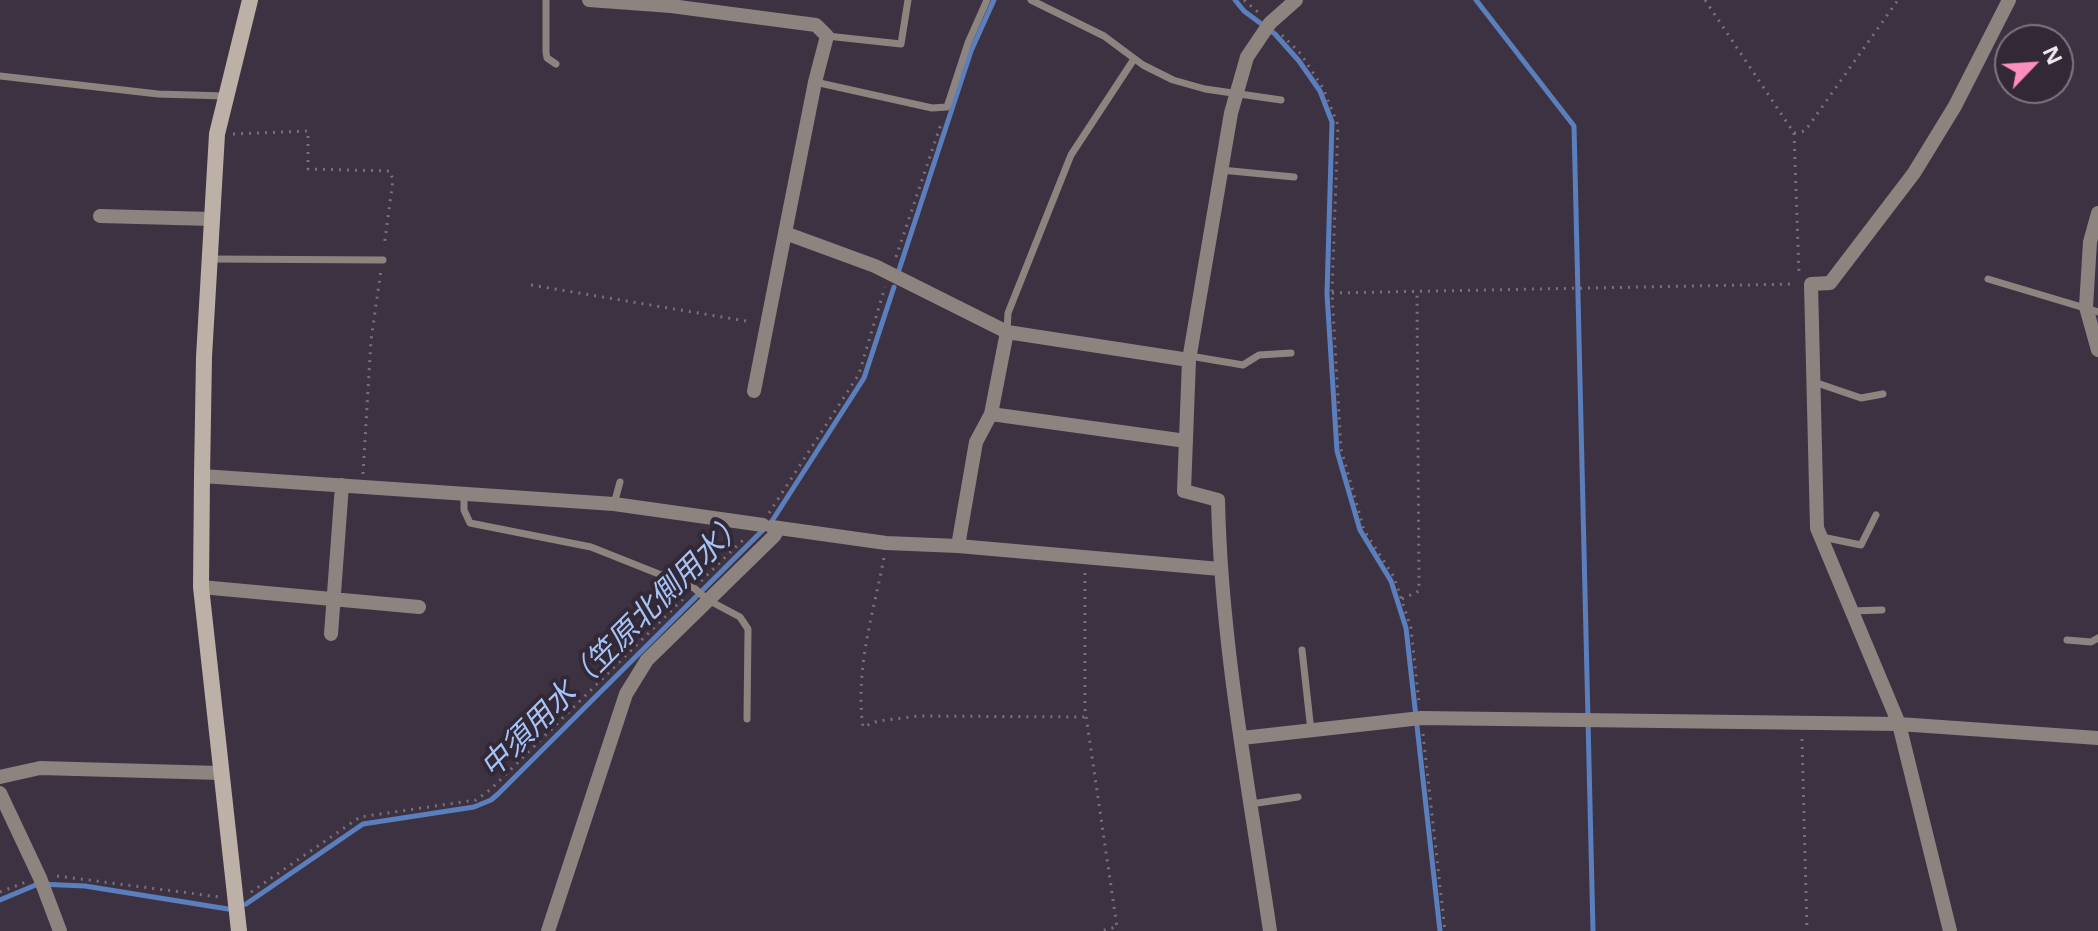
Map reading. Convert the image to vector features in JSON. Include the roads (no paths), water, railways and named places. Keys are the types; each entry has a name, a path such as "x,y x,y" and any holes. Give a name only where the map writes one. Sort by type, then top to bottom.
{"street":[{"path":"239,931 201,587 202,476 217,134 250,0"},
{"path":"589,0 672,3 816,25 827,36 815,82 754,391"},
{"path":"1270,931 1220,569 1218,500 1184,491 1189,358 1235,94 1247,57 1270,23 1296,0"},
{"path":"1950,931 1899,724 1817,528 1811,284 1830,283 1914,173 1955,106 2009,0"},
{"path":"2098,213 2090,242 2092,310 2098,350"},
{"path":"100,216 212,219"},
{"path":"785,233 875,266 1007,332 1189,358"},
{"path":"958,546 976,442 991,414 1007,332"},
{"path":"991,414 1186,441"},
{"path":"202,476 614,504 886,543 958,546 1220,569"},
{"path":"331,634 342,485"},
{"path":"548,931 626,694 647,660 774,536 767,526"},
{"path":"201,587 419,607"},
{"path":"1242,738 1421,718 1899,724 2098,738"},
{"path":"0,777 40,768 220,773"},
{"path":"0,793 40,878 60,931"}],"lane":[{"path":"546,0 546,52 547,58 556,64"},
{"path":"827,36 901,44 908,0"},
{"path":"815,82 932,108 947,107 968,43 987,0"},
{"path":"1031,0 1104,36 1134,59 1173,80 1235,94 1281,100"},
{"path":"1007,332 1008,313 1071,155 1134,59"},
{"path":"0,76 158,94 227,96"},
{"path":"1221,170 1294,177"},
{"path":"210,259 383,260"},
{"path":"1988,279 2092,310"},
{"path":"1189,358 1243,365 1259,355 1291,353"},
{"path":"1814,382 1861,398 1883,394"},
{"path":"614,504 620,482"},
{"path":"464,494 464,510 470,523 591,547 694,588 708,600 740,617 748,629 747,719"},
{"path":"1821,536 1861,545 1876,515"},
{"path":"1852,611 1882,610"},
{"path":"2067,640 2091,642 2098,638"},
{"path":"1302,650 1311,731"},
{"path":"1251,804 1298,797"}],"waterway":[{"name":"中須用水（笠原北側用水）","path":"898,273 971,51 994,0"},
{"path":"1235,0 1244,11 1275,34 1299,61 1320,91 1332,122 1327,294 1337,451 1360,530 1391,581 1406,628 1440,931"},
{"path":"1476,0 1574,126 1593,931"},
{"name":"中須用水（笠原北側用水）","path":"246,904 363,824 474,807 498,794 772,521 864,378 894,287"},
{"name":"中須用水（笠原北側用水）","path":"0,900 38,884 85,886 228,909"}]}
